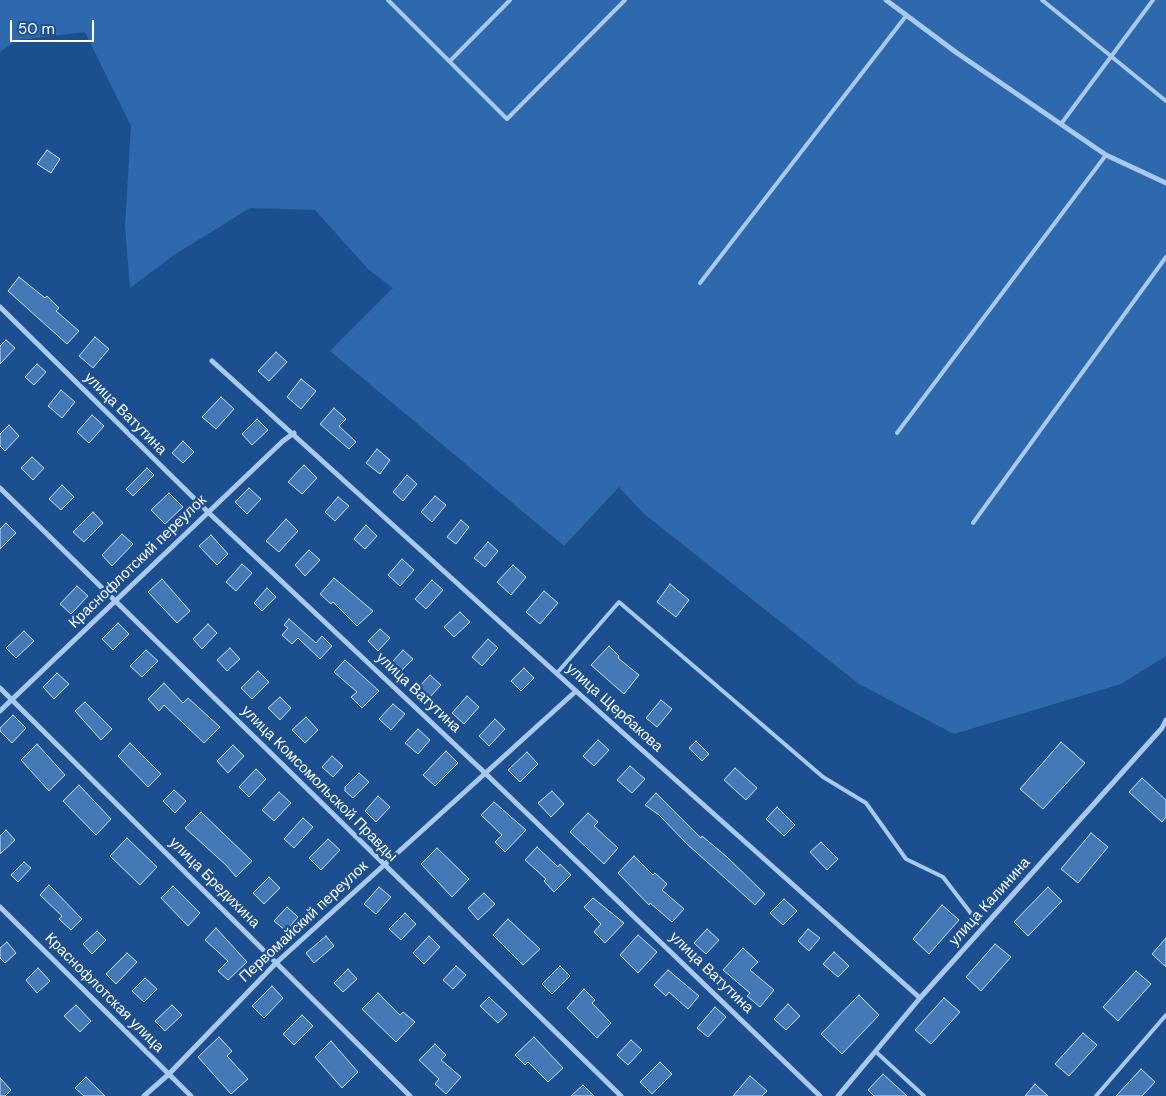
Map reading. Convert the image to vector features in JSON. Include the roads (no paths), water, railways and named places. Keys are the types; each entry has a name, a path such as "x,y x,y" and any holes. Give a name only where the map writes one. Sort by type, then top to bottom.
{"street":[{"path":"886,0 906,16 1106,155 1166,183"},
{"name":"улица Ватутина","path":"0,307 209,513 485,773 820,1096"},
{"name":"улица Щербакова","path":"212,361 576,691 920,998"},
{"name":"Краснофлотский переулок","path":"0,711 283,441 294,434"},
{"name":"улица Комсомольской Правды","path":"0,488 621,1096"},
{"name":"улица Бредихина","path":"0,688 410,1096"},
{"name":"Первомайский переулок","path":"144,1096 169,1074 276,963 576,691"},
{"name":"улица Калинина","path":"838,1096 920,998 1164,729 1166,720"},
{"name":"Краснофлотская улица","path":"0,907 191,1096"}],"lane":[{"path":"450,61 510,0"},
{"path":"390,1 507,119 625,0"},
{"path":"1042,0 1166,101"},
{"path":"1061,124 1153,0"},
{"path":"700,282 906,16"},
{"path":"897,433 1106,155"},
{"path":"973,523 1166,256"},
{"path":"557,673 619,602 823,777 866,803 906,859 942,877 983,929"},
{"path":"1096,1096 1166,1015"},
{"path":"875,1051 924,1096"}]}
